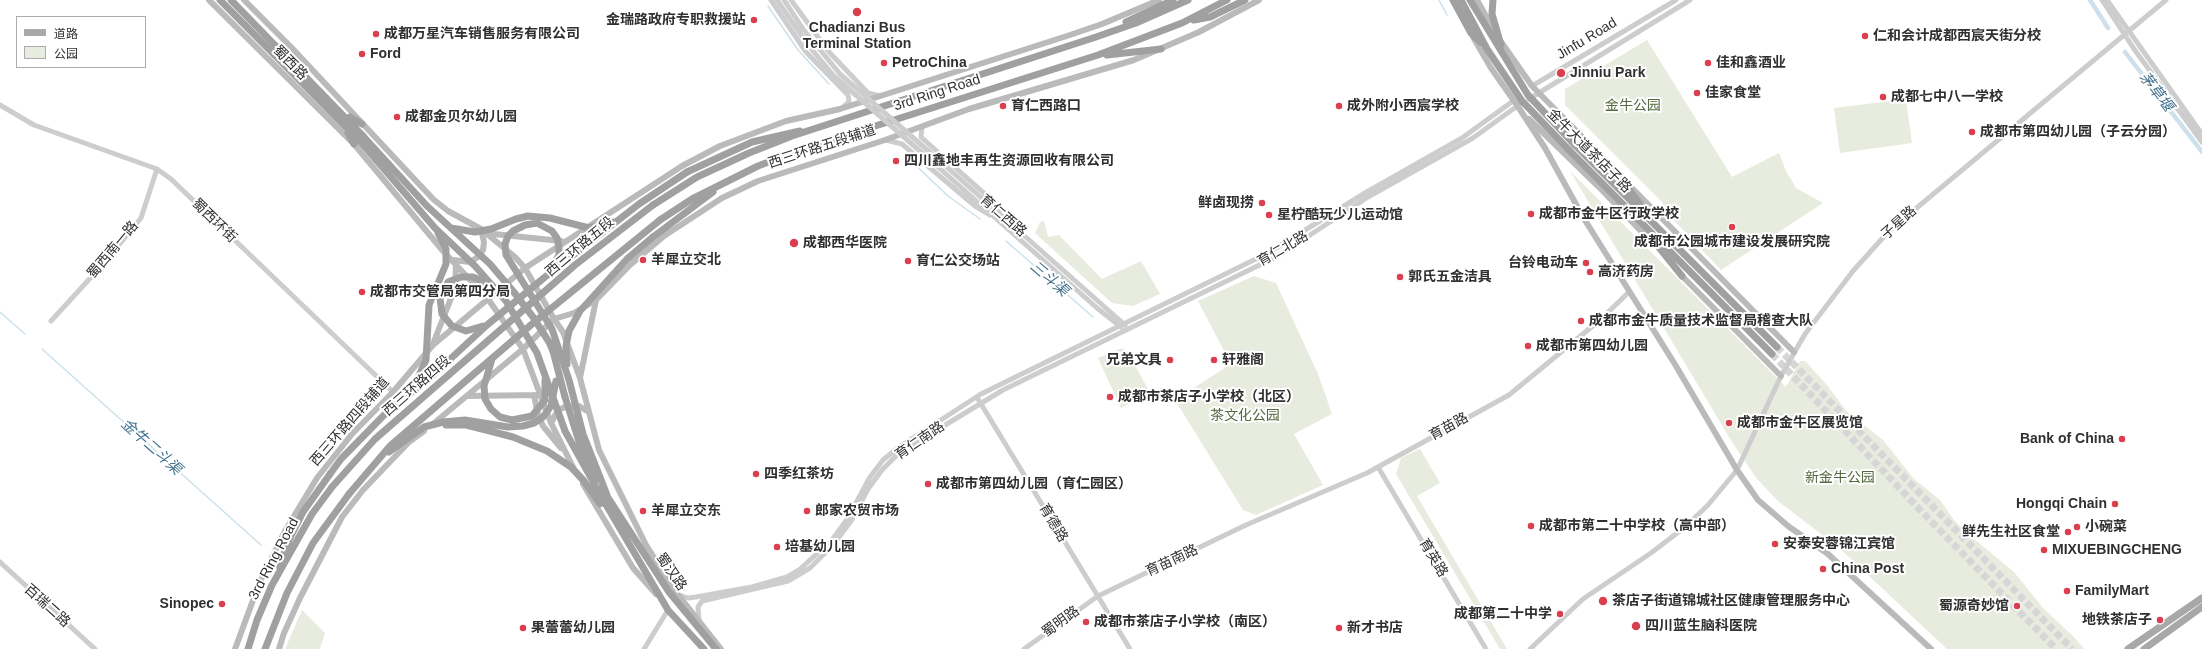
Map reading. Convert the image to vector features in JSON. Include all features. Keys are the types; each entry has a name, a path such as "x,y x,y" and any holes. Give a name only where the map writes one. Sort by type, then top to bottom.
{"highway":[{"name":"蜀西路","path":"220,0 359,140"},
{"name":"蜀西路","path":"231,0 343,112 359,140"},
{"name":"3rd Ring Road","path":"653,205 697,177 749,153 814,130 1096,37 1136,23 1188,0"},
{"name":"3rd Ring Road","path":"660,220 692,199 758,166 800,150 1098,56 1182,23 1227,0"},
{"path":"1182,23 1210,17 1244,0"},
{"path":"1453,0 1471,33 1487,49"},
{"name":"金牛大道茶店子路","path":"1460,0 1487,49 1522,101 1772,354"},
{"name":"金牛大道茶店子路","path":"1470,0 1528,95 1575,145 1654,223"},
{"path":"1493,0 1492,14 1505,58"},
{"path":"1096,37 1172,1"},
{"path":"1098,56 1134,54 1161,49"},
{"path":"343,112 362,124"},
{"path":"272,585 296,526 330,474 370,430 406,396 433,375 487,325 545,277 621,219 687,172 752,142 793,131 814,130"},
{"path":"359,140 490,264 533,317 553,351 568,411 581,448 606,495"},
{"path":"359,140 435,228 496,288 515,314 537,353 565,431 606,504"},
{"path":"1613,168 1654,223 1777,347"},
{"path":"569,380 566,346 569,331 576,317 604,282 653,238 727,181"},
{"path":"1624,204 1682,276"},
{"name":"西三环路五段","path":"525,311 575,265 653,205"},
{"path":"450,227 475,232 491,230 516,219 528,216 550,218 589,228 599,227 621,219"},
{"name":"西三环路五段","path":"532,324 660,220"},
{"path":"545,277 559,255 557,238 552,231 537,223 525,225 513,231 508,236 505,244 506,255 552,329 569,380 583,434 606,495 606,504"},
{"path":"406,396 417,380 426,360 429,305 446,264 446,249 435,228"},
{"path":"487,325 466,330 452,326 442,314 440,298 448,282 461,277 472,277 496,288"},
{"name":"西三环路四段","path":"332,487 375,439 525,311"},
{"name":"西三环路四段","path":"349,494 390,446 532,324"},
{"path":"368,470 424,427 454,420 508,427 523,426 539,420 548,411 555,395 556,381 553,351"},
{"path":"492,358 484,386 485,399 491,409 500,417 512,420 523,420 532,416 545,400 545,382 537,353"},
{"path":"424,427 448,424 466,425 513,437 548,451 571,467 606,504"},
{"name":"3rd Ring Road","path":"248,649 257,620 272,585 312,514 332,487"},
{"name":"3rd Ring Road","path":"265,649 287,593 313,543 349,494"},
{"name":"蜀汉路","path":"606,504 617,526 668,610 704,649"},
{"name":"蜀汉路","path":"606,504 669,592 716,649"}],"main road":[{"name":"蜀西路","path":"208,0 359,140"},
{"name":"蜀西路","path":"244,0 291,47 433,199 448,211 481,229"},
{"path":"524,268 682,166 720,146 786,121 840,109 1102,24 1159,0"},
{"name":"西三环路五段辅道","path":"523,350 554,319 574,313 596,300 630,265 664,236 722,198 758,181 885,140 969,109 1134,60 1198,32 1259,0"},
{"path":"1453,0 1477,44 1545,148 1583,217 1676,366 1737,470 1758,500 1788,526 1828,554 1931,649"},
{"path":"1477,0 1497,36 1532,86 1683,242 1794,352"},
{"name":"Jinfu Road","path":"1515,103 1532,86"},
{"path":"1515,103 1600,188 1682,276 1781,376"},
{"path":"359,140 443,251 488,299 523,350 537,395 565,453 633,568 664,603"},
{"path":"454,262 470,262 478,258 484,246 481,229"},
{"path":"481,229 494,234 564,241"},
{"path":"481,229 515,257 524,268 563,332 580,378 587,411 599,450 646,544 678,594 721,649"},
{"path":"433,345 455,288 454,262"},
{"name":"西三环路四段辅道","path":"235,649 262,578 285,531 317,478 352,434 393,392 433,345 524,268"},
{"path":"580,378 596,300"},
{"path":"279,649 284,633 300,598 342,517 363,490 409,442 523,350"},
{"path":"467,396 537,395"},
{"path":"537,395 538,415 543,426 565,453"},
{"path":"551,423 558,410 566,407 580,406 587,411"},
{"path":"2128,649 2202,598"},
{"path":"2144,649 2202,607"}],"street":[{"path":"771,0 806,52 848,95 849,102 840,109"},
{"path":"777,0 808,45 834,76 939,164"},
{"path":"784,0 803,29 840,74 939,164"},
{"path":"791,0 829,52 868,93 881,96"},
{"name":"Jinfu Road","path":"1532,86 1676,0"},
{"name":"Jinfu Road","path":"1515,103 1540,94 1690,0"},
{"path":"2102,0 2202,134"},
{"path":"2106,0 2126,33 2202,142"},
{"name":"子星路","path":"1530,649 1583,598 1646,557 1685,526 1708,505 1737,470 1781,376 1794,352 1853,271 1889,231 2166,0"},
{"path":"678,594 688,598 752,588 787,577 799,570 832,540 848,518 870,477 883,460 899,446 977,397 1268,253 1365,193 1462,138 1515,103"},
{"name":"育仁北路","path":"1125,330 1278,256 1362,201 1473,138 1515,103"},
{"name":"蜀西环街","path":"0,105 34,125 157,169 171,179 393,392"},
{"path":"922,127 921,137 995,203 1000,214"},
{"path":"885,140 902,144 975,206 996,218"},
{"name":"育仁西路","path":"939,164 1000,214 1125,323"},
{"name":"育仁西路","path":"939,164 996,218 1125,330"},
{"name":"蜀西南一路","path":"50,321 104,263 141,218 157,169"},
{"name":"育苗路","path":"1246,525 1378,467 1509,394 1600,320 1629,292"},
{"path":"1125,323 1125,330"},
{"name":"育仁南路","path":"699,620 698,607 702,602 788,582 810,568 834,544 850,521 868,489 882,470 899,452 980,402 1125,330"},
{"name":"育德路","path":"977,397 1130,649"},
{"name":"育英路","path":"1378,467 1486,649"},
{"name":"育苗南路","path":"1098,596 1246,525"},
{"name":"百瑞二路","path":"0,562 95,649"},
{"name":"蜀明路","path":"1024,649 1098,596"},
{"path":"644,649 668,610"}],"green space":[{"name":"金牛公园","path":"1647,40 1732,177 1779,153 1786,171 1796,188 1823,203 1721,270 1666,212 1662,202 1565,105 1565,89"},
{"path":"1906,99 1912,143 1840,153 1834,108"},
{"name":"新金牛公园","path":"1570,171 1786,387 1800,361 1805,361 1827,385 1847,412 1883,440 1914,479 1940,500 1954,520 1967,533 2014,572 2043,608 2074,637 2084,649 1947,649 1838,547 1778,501 1757,479 1732,442"},
{"path":"1044,221 1048,237 1059,235 1102,279 1141,261 1160,294 1133,306 1112,303 1035,233 1040,222"},
{"name":"茶文化公园","path":"1254,276 1276,283 1318,374 1332,414 1294,434 1323,485 1256,515 1243,510 1175,400 1231,364 1198,301"},
{"path":"1122,348 1128,352 1150,393 1121,408 1098,358"},
{"path":"1420,449 1440,483 1417,496 1507,649 1500,649 1396,474 1401,458"},
{"path":"302,610 325,633 320,649 285,649"}],"waterway":[{"path":"1439,0 1447,15"},
{"name":"茅草堰","path":"2090,0 2108,28"},
{"name":"三斗渠","path":"768,6 798,50 829,84"},
{"name":"茅草堰","path":"2125,52 2202,152"},
{"name":"三斗渠","path":"910,160 948,196 980,219"},
{"name":"三斗渠","path":"1006,241 1093,317"},
{"name":"金牛二斗渠","path":"0,312 25,334"},
{"name":"金牛二斗渠","path":"42,349 261,545"}],"tunnel":[{"path":"1777,347 2072,649"},
{"path":"1772,354 1923,513 2056,649"}],"place":[{"name":"Chadianzi Bus Terminal Station","path":"857,12"},
{"name":"金瑞路政府专职救援站","path":"754,20"},
{"name":"成都万星汽车销售服务有限公司","path":"376,34"},
{"name":"仁和会计成都西宸天街分校","path":"1865,36"},
{"name":"Ford","path":"362,54"},
{"name":"PetroChina","path":"884,63"},
{"name":"佳和鑫酒业","path":"1708,63"},
{"name":"Jinniu Park","path":"1561,73"},
{"name":"佳家食堂","path":"1697,93"},
{"name":"成都七中八一学校","path":"1883,97"},
{"name":"育仁西路口","path":"1003,106"},
{"name":"成外附小西宸学校","path":"1339,106"},
{"name":"成都金贝尔幼儿园","path":"397,117"},
{"name":"成都市第四幼儿园（子云分园）","path":"1972,132"},
{"name":"四川鑫地丰再生资源回收有限公司","path":"896,161"},
{"name":"鲜卤现捞","path":"1262,203"},
{"name":"成都市金牛区行政学校","path":"1531,214"},
{"name":"星柠酷玩少儿运动馆","path":"1269,215"},
{"name":"成都市公园城市建设发展研究院","path":"1732,227"},
{"name":"成都西华医院","path":"794,243"},
{"name":"羊犀立交北","path":"643,260"},
{"name":"育仁公交场站","path":"908,261"},
{"name":"台铃电动车","path":"1586,263"},
{"name":"高济药房","path":"1590,272"},
{"name":"郭氏五金洁具","path":"1400,277"},
{"name":"成都市交管局第四分局","path":"362,292"},
{"name":"成都市金牛质量技术监督局稽查大队","path":"1581,321"},
{"name":"成都市第四幼儿园","path":"1528,346"},
{"name":"兄弟文具","path":"1170,360"},
{"name":"轩雅阁","path":"1214,360"},
{"name":"成都市茶店子小学校（北区）","path":"1110,397"},
{"name":"成都市金牛区展览馆","path":"1729,423"},
{"name":"Bank of China","path":"2122,439"},
{"name":"四季红茶坊","path":"756,474"},
{"name":"成都市第四幼儿园（育仁园区）","path":"928,484"},
{"name":"Hongqi Chain","path":"2115,504"},
{"name":"羊犀立交东","path":"643,511"},
{"name":"郎家农贸市场","path":"807,511"},
{"name":"成都市第二十中学校（高中部）","path":"1531,526"},
{"name":"小碗菜","path":"2077,527"},
{"name":"鲜先生社区食堂","path":"2068,532"},
{"name":"安泰安蓉锦江宾馆","path":"1775,544"},
{"name":"培基幼儿园","path":"777,547"},
{"name":"MIXUEBINGCHENG","path":"2044,550"},
{"name":"China Post","path":"1823,569"},
{"name":"FamilyMart","path":"2067,591"},
{"name":"茶店子街道锦城社区健康管理服务中心","path":"1603,601"},
{"name":"Sinopec","path":"222,604"},
{"name":"蜀源奇妙馆","path":"2017,606"},
{"name":"成都第二十中学","path":"1560,614"},
{"name":"地铁茶店子","path":"2160,620"},
{"name":"成都市茶店子小学校（南区）","path":"1086,622"},
{"name":"四川蓝生脑科医院","path":"1636,626"},
{"name":"果蕾蕾幼儿园","path":"523,628"},
{"name":"新才书店","path":"1339,628"}]}
